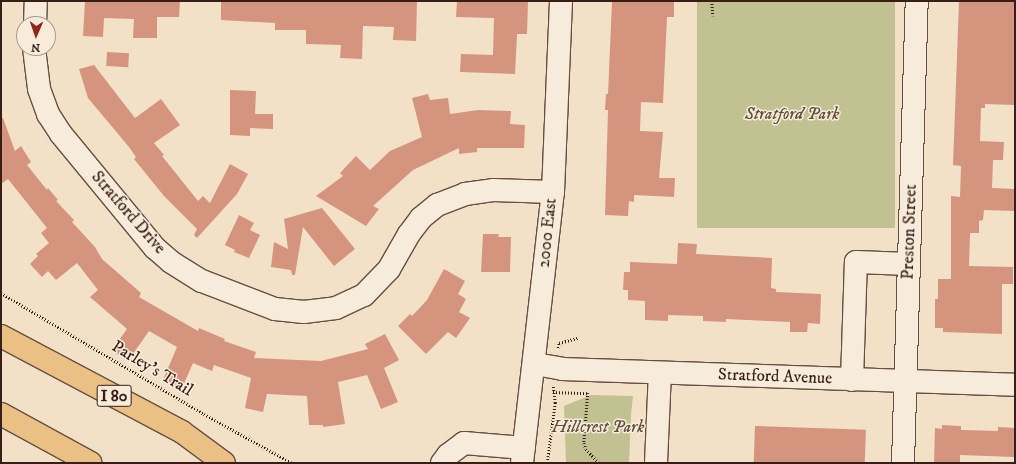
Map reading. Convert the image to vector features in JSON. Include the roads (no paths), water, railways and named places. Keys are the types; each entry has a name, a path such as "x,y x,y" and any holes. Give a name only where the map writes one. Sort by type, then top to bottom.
{"highway":[{"name":"I 80","path":"1,336 182,432 224,463"},
{"path":"1,414 91,463"}],"street":[{"path":"35,16 36,1"},
{"name":"2000 East","path":"523,455 535,364 553,192 561,1"},
{"name":"Preston Street","path":"903,463 918,1"},
{"name":"Stratford Drive","path":"35,56 38,89 48,114 60,134 155,248 170,262 202,281 275,309 304,312 336,308 364,295 389,269 409,234 421,218 437,205 465,194 493,190 553,192"},
{"path":"852,380 856,262 909,264"},
{"name":"Stratford Avenue","path":"535,364 562,369 1015,385"},
{"path":"656,463 660,373"},
{"path":"442,463 448,455 464,443 523,455"}],"park label":[{"name":"Stratford Park","path":"792,115"},
{"name":"Hillcrest Park","path":"598,428"}]}
